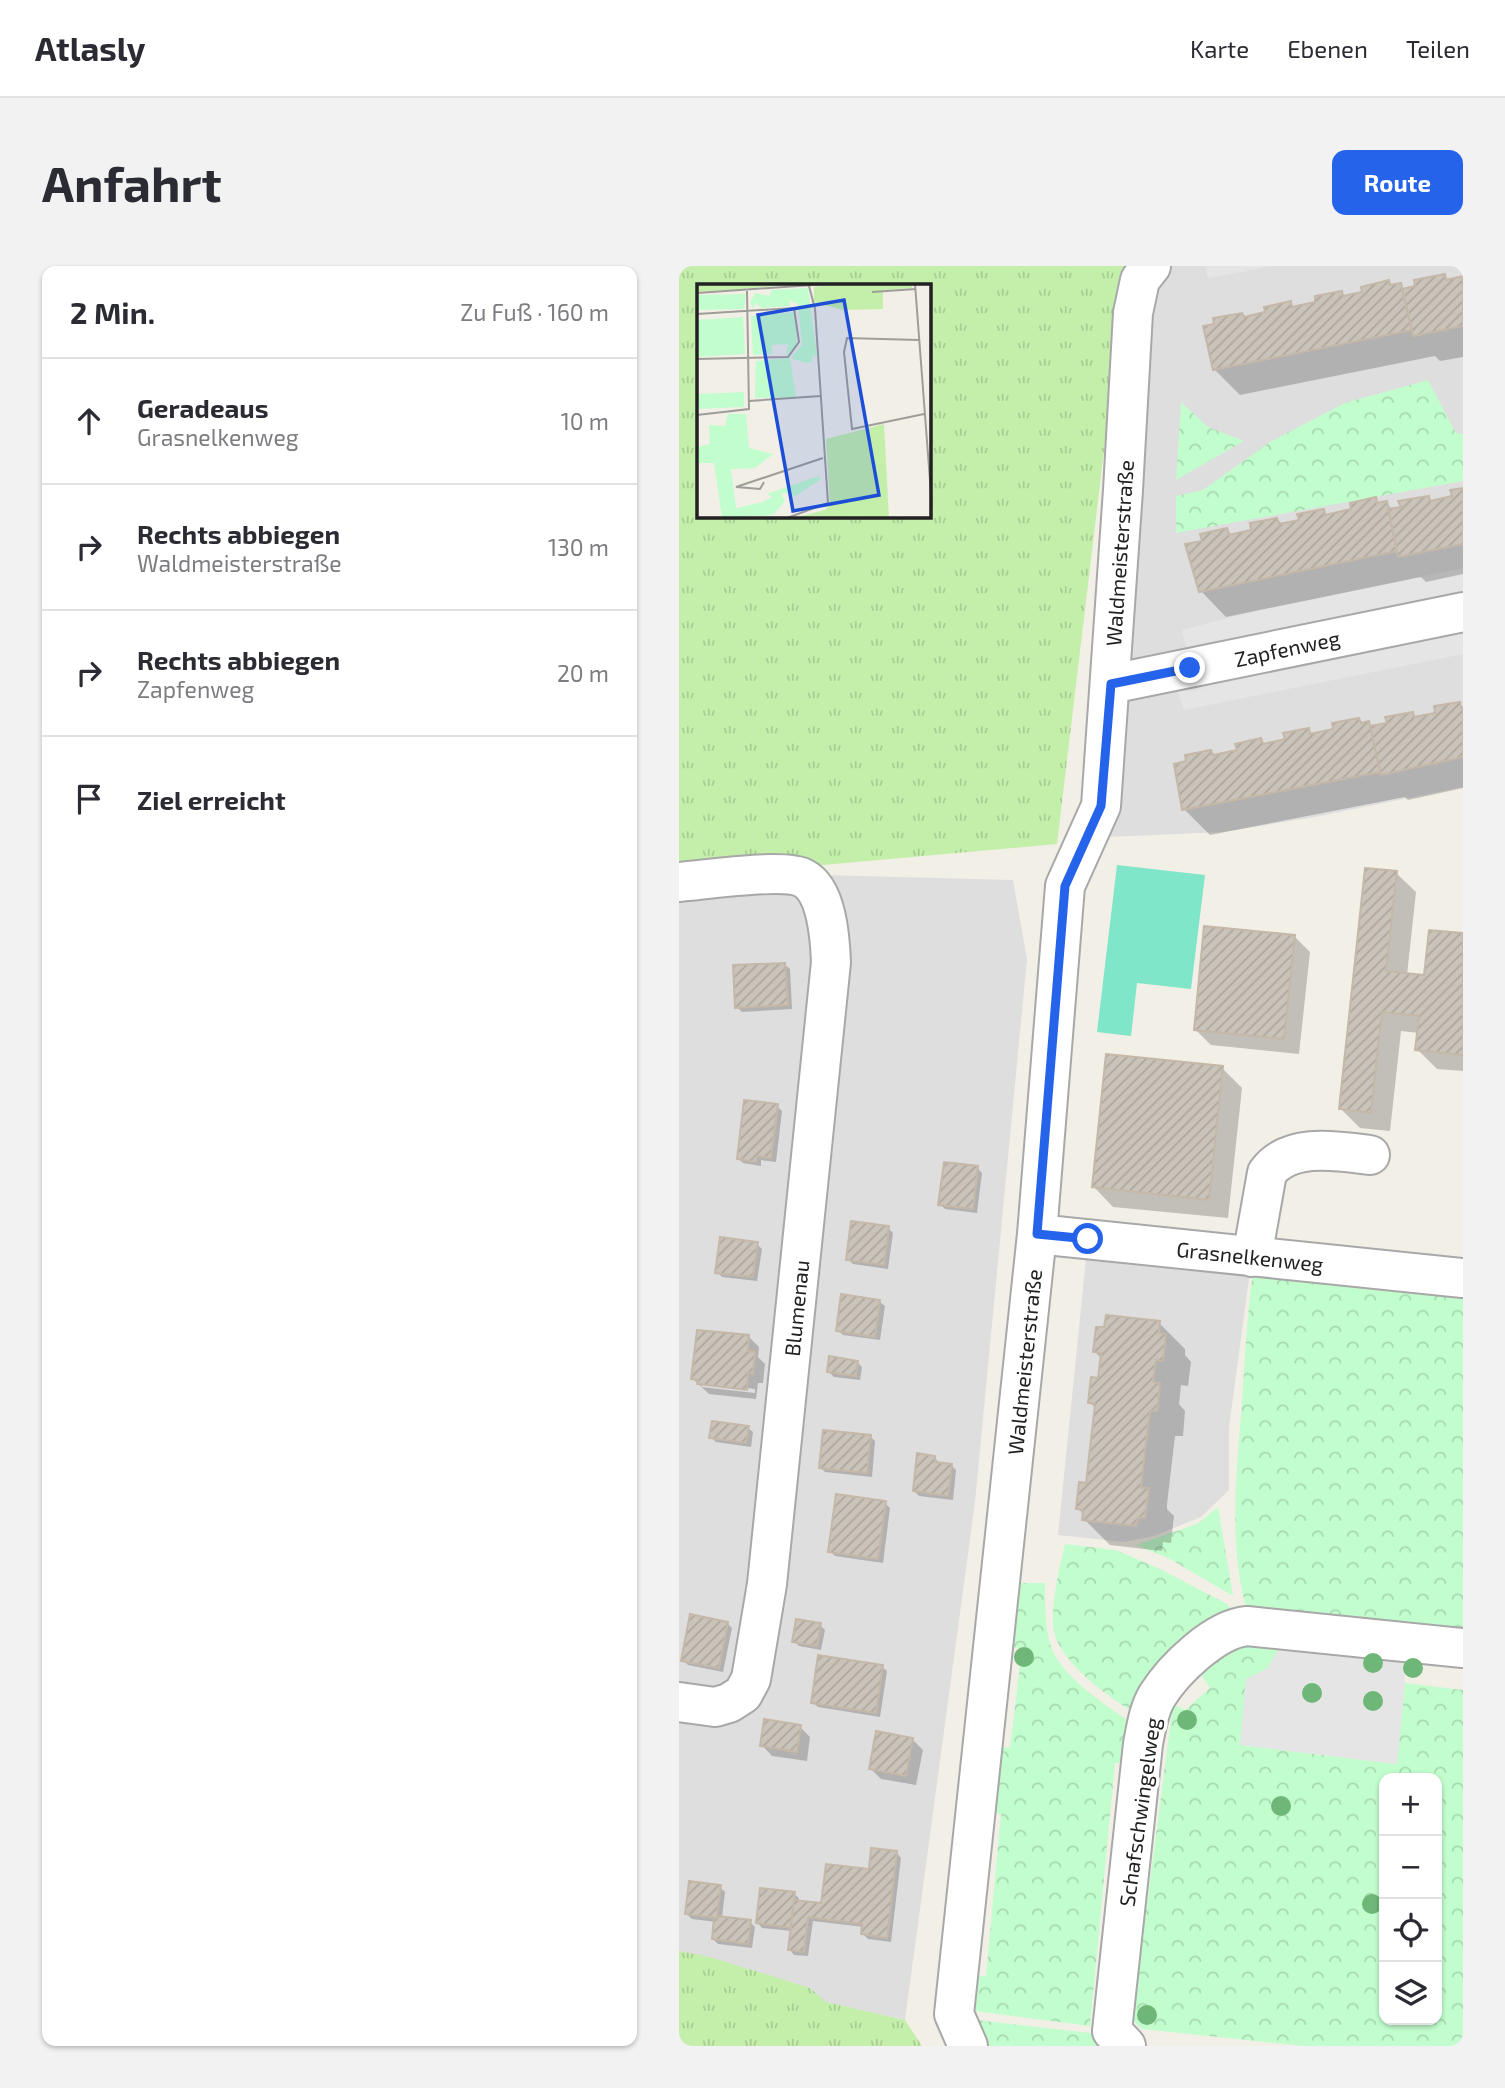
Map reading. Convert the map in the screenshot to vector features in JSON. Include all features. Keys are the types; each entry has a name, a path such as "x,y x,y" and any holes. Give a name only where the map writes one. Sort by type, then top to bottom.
{"street":[{"name":"Waldmeisterstraße","path":"968,2046 954,2014 1037,1234 1065,886 1101,806 1133,313 1140,279 1151,266"},
{"name":"Zapfenweg","path":"1111,684 1463,612"},
{"name":"Blumenau","path":"679,882 785,874 803,878 817,891 830,934 831,962 767,1584 751,1679 743,1694 729,1703 715,1707 679,1702"},
{"path":"1252,1256 1267,1173 1273,1165 1296,1154 1325,1150 1370,1155"},
{"name":"Grasnelkenweg","path":"1037,1234 1463,1278"},
{"name":"Schafschwingelweg","path":"1126,2046 1112,2031 1143,1744 1156,1698 1177,1672 1225,1632 1247,1626 1463,1648"}],"shaded area":[{"path":"1151,266 1463,266 1463,787 1315,817 1222,832 1085,838"},
{"path":"1205,266 1272,266 1208,278"},
{"path":"1463,568 1463,654 1184,710 1171,672 1190,668 1182,630 1255,611"},
{"path":"785,874 1013,880 1027,959 975,1502 905,2020 679,1970 679,882"},
{"path":"1088,1239 1252,1257 1229,1427 1229,1490 1201,1517 1154,1536 1124,1542 1058,1535"},
{"path":"1281,1644 1403,1657 1405,1683 1397,1764 1240,1745 1246,1679 1268,1668"}],"green space":[{"path":"679,266 1126,266 1057,844 679,878"},
{"path":"1428,380 1456,433 1463,434 1463,481 1176,533 1176,496 1203,490 1270,442 1345,403"},
{"path":"1181,402 1208,427 1244,441 1176,480"},
{"path":"1117,865 1205,875 1191,989 1137,983 1131,1036 1097,1032"},
{"path":"1254,1265 1463,1288 1463,1639 1249,1615 1238,1566 1235,1510"},
{"path":"1218,1507 1233,1596 1170,1559 1136,1545 1197,1524"},
{"path":"1065,1544 1116,1550 1160,1569 1227,1604 1237,1617 1142,1717 1088,1679 1064,1653 1056,1639 1053,1626 1054,1605"},
{"path":"1010,1583 1045,1583 1047,1629 1056,1657 1076,1681 1141,1729 1134,1763 1115,1763 1090,2026 966,2010 969,1976 986,1976 1001,1814 988,1812 994,1746 1010,1748 1022,1649 1005,1646"},
{"path":"1234,1639 1281,1644 1268,1668 1241,1745 1396,1764 1405,1683 1463,1690 1463,2046 1304,2046 1142,2029 1132,2020 1173,1704 1185,1710 1210,1688 1197,1669"},
{"path":"679,1951 710,1957 810,1988 826,2002 905,2020 922,2046 679,2046"},
{"path":"968,2019 1099,2034 1097,2046 980,2046"}],"building":[{"path":"1445,274 1446,280 1463,276 1463,326 1413,336 1402,289 1415,286 1414,280"},
{"path":"1389,280 1390,285 1401,283 1412,330 1213,370 1203,326 1214,324 1213,318 1242,313 1244,317 1265,312 1264,307 1291,301 1292,307 1315,302 1315,296 1342,291 1343,296 1362,292 1361,287"},
{"path":"1463,488 1463,544 1398,557 1388,509 1401,507 1398,501 1429,496 1430,501 1452,496 1450,490"},
{"path":"1376,497 1377,503 1387,501 1397,551 1199,592 1185,544 1202,541 1200,534 1227,528 1229,535 1251,530 1250,523 1277,518 1279,524 1299,520 1297,514 1324,509 1325,515 1351,509 1350,503"},
{"path":"1460,702 1461,708 1463,707 1463,757 1381,775 1370,726 1387,723 1385,717 1413,712 1414,717 1435,713 1434,706"},
{"path":"1359,718 1361,723 1369,721 1380,772 1182,810 1174,764 1186,761 1185,755 1211,750 1213,755 1237,750 1235,744 1261,738 1263,744 1285,739 1283,733 1309,728 1310,734 1333,729 1332,723"},
{"path":"1365,868 1397,871 1386,971 1424,975 1429,930 1463,933 1463,1055 1415,1050 1419,1016 1382,1012 1371,1113 1339,1109"},
{"path":"1204,926 1295,935 1284,1039 1194,1030"},
{"path":"785,963 788,1005 735,1008 733,965"},
{"path":"1106,1054 1223,1066 1209,1200 1092,1187"},
{"path":"744,1100 778,1104 771,1158 757,1156 756,1162 737,1159"},
{"path":"944,1162 978,1166 973,1209 938,1205"},
{"path":"851,1221 889,1226 884,1265 846,1260"},
{"path":"720,1237 758,1242 753,1277 715,1273"},
{"path":"841,1294 880,1300 875,1337 836,1331"},
{"path":"1106,1315 1160,1321 1159,1333 1166,1334 1163,1361 1156,1360 1153,1382 1160,1383 1157,1411 1150,1411 1142,1477 1141,1488 1149,1488 1145,1518 1138,1517 1136,1526 1082,1520 1083,1510 1076,1509 1079,1482 1086,1483 1095,1404 1088,1403 1091,1377 1098,1378 1101,1353 1093,1352 1096,1327 1104,1327"},
{"path":"697,1330 749,1335 748,1351 755,1352 753,1374 748,1373 747,1390 697,1384 698,1380 691,1379"},
{"path":"829,1356 858,1361 856,1376 827,1372"},
{"path":"712,1421 749,1426 746,1443 709,1438"},
{"path":"823,1430 871,1435 867,1473 819,1468"},
{"path":"917,1453 935,1456 935,1462 952,1464 948,1496 913,1491"},
{"path":"836,1494 886,1501 878,1559 828,1552"},
{"path":"690,1614 728,1622 719,1668 681,1661"},
{"path":"796,1619 821,1623 817,1646 792,1642"},
{"path":"818,1655 883,1665 876,1713 811,1703"},
{"path":"764,1719 801,1725 797,1752 760,1746"},
{"path":"876,1731 913,1738 906,1776 869,1769"},
{"path":"871,1848 897,1851 887,1938 861,1934 862,1924 808,1917 804,1952 788,1950 794,1900 821,1903 826,1864 869,1869"},
{"path":"689,1881 721,1885 717,1918 685,1914"},
{"path":"760,1888 795,1892 791,1928 756,1923"},
{"path":"717,1916 751,1920 748,1944 712,1939 714,1918"}],"route":[{"path":"1088,1239 1037,1234 1065,886 1101,806 1111,684 1190,668"}]}
